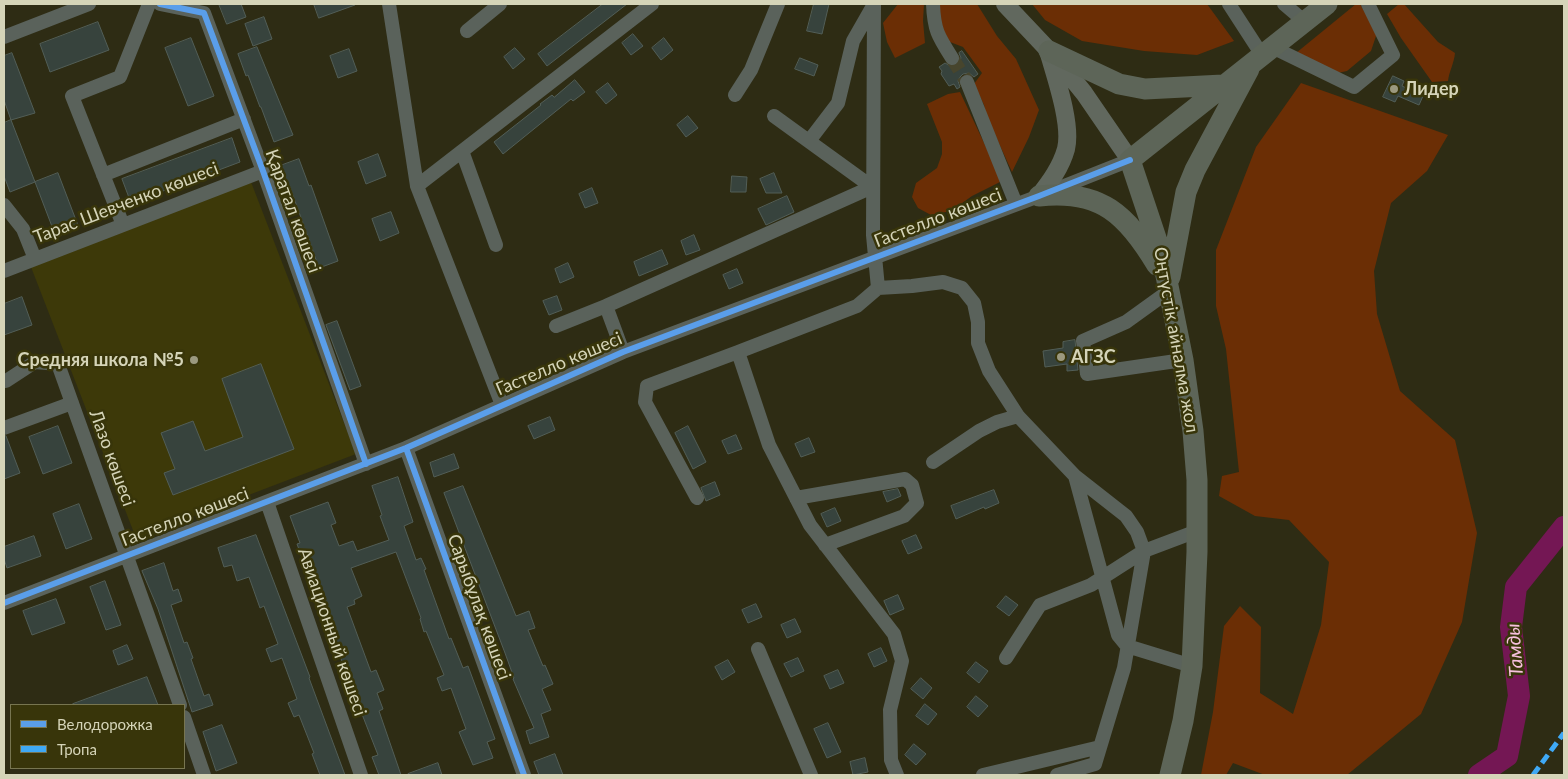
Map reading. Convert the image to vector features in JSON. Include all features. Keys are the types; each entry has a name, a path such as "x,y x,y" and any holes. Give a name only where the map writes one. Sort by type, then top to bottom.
{"highway":[{"path":"1130,160 1327,4"},
{"path":"1049,51 1119,84 1145,89 1223,86"},
{"path":"1169,288 1186,192 1195,170 1262,55"},
{"name":"Оңтүстік айналма жол","path":"1130,160 1155,231 1169,288 1183,360 1193,431 1197,532 1192,666 1183,721 1170,775"},
{"path":"1039,196 1058,194 1086,197 1111,209 1142,240 1169,288"}],"main road":[{"path":"1005,4 1049,51 1084,93 1130,160"},
{"path":"1039,196 1056,172 1067,148 1062,102 1049,51"}],"street":[{"path":"4,37 89,4"},
{"path":"123,225 72,96 120,77 149,4"},
{"name":"Қаратал көшесі","path":"160,4 207,8 244,119 366,464"},
{"path":"389,4 417,186 502,405"},
{"path":"468,31 500,4"},
{"path":"417,186 652,4"},
{"path":"735,95 751,70 778,4"},
{"path":"809,142 838,103 853,42 874,4"},
{"path":"874,4 872,187 874,258 878,288"},
{"path":"933,4 934,24 938,37 952,58"},
{"path":"1229,4 1262,55 1354,87 1393,55 1368,4"},
{"path":"1284,4 1304,21"},
{"path":"967,82 1016,204"},
{"path":"774,116 872,187"},
{"path":"103,175 244,119"},
{"path":"462,151 496,245"},
{"name":"Гастелло көшесі","path":"4,603 406,448 623,352 1130,160"},
{"name":"Тарас Шевченко көшесі","path":"4,271 263,171"},
{"path":"556,326 606,306 872,187"},
{"path":"4,205 23,229 35,259"},
{"path":"697,498 645,402 647,386 857,306 878,288 943,282 962,288 974,304 978,322 978,343 989,371 1018,416 1075,476 1126,516 1137,532 1144,551 1124,668 1095,764 1057,775"},
{"path":"1169,288 1126,322 1083,340 1087,374 1183,360"},
{"path":"606,306 623,352"},
{"path":"738,352 769,444 810,525 894,634 902,661 890,710 891,760 897,775"},
{"name":"Лазо көшесі","path":"4,381 35,362 58,364 180,704"},
{"name":"Лазо көшесі","path":"4,428 72,403"},
{"path":"933,462 979,431 997,422 1018,416"},
{"name":"Сарыбұлақ көшесі","path":"406,448 524,775"},
{"path":"1075,476 1118,635 1127,646 1192,666"},
{"path":"796,498 905,479 912,485 917,503 904,516 825,545"},
{"name":"Авиационный көшесі","path":"267,502 361,775"},
{"path":"1006,658 1040,605 1091,584 1144,551 1197,532"},
{"path":"758,649 811,775"},
{"path":"185,720 204,775"},
{"path":"983,775 1100,747"}],"shaded area":[{"path":"898,4 924,4 925,43 895,58 887,42 883,23"},
{"path":"939,4 977,4 997,36 1016,59 1039,110 1029,137 1012,172 974,84 982,73 963,47 950,42 941,28"},
{"path":"1032,4 1207,4 1234,41 1197,55 1144,51 1082,41 1045,20"},
{"path":"1356,4 1360,4 1377,33 1371,51 1347,71 1333,74 1296,53"},
{"path":"1399,4 1404,4 1438,42 1455,53 1448,81 1432,82 1401,38 1387,14"},
{"path":"1301,83 1448,135 1427,171 1391,203 1374,271 1377,314 1400,391 1455,440 1477,533 1462,622 1421,714 1347,775 1265,775 1233,763 1226,775 1201,775 1213,712 1224,626 1240,606 1261,627 1260,693 1293,714 1321,625 1329,562 1289,520 1255,516 1219,496 1222,476 1239,472 1226,349 1216,306 1216,250 1256,147"},
{"path":"960,92 1002,181 972,196 951,211 931,215 918,208 912,197 916,183 937,168 942,154 942,142 927,104 948,94"},
{"name":"Средняя школа №5","path":"251,182 356,454 136,538 31,267"}],"building":[{"path":"219,4 241,4 246,17 227,24"},
{"path":"314,4 355,4 355,5 319,18"},
{"path":"603,4 627,4 547,66 538,54"},
{"path":"814,4 829,4 822,34 807,31"},
{"path":"264,17 272,39 253,46 245,24"},
{"path":"98,22 109,50 50,72 40,44"},
{"path":"633,34 643,46 631,55 622,43"},
{"path":"191,38 214,96 188,106 165,48"},
{"path":"664,38 673,50 661,60 652,48"},
{"path":"257,47 293,135 274,142 238,54"},
{"path":"515,48 525,59 513,69 504,57"},
{"path":"349,49 357,71 338,78 330,56"},
{"path":"962,51 978,74 974,77 969,73 963,74 958,81 960,87 957,89 954,84 949,86 939,67 945,63 952,67 957,65 961,58 959,53"},
{"path":"12,53 35,113 11,120 4,100 4,56"},
{"path":"800,58 818,65 814,76 795,69"},
{"path":"1393,76 1404,81 1402,86 1423,96 1419,105 1398,96 1395,102 1383,97"},
{"path":"575,80 585,92 573,101 571,99 503,154 494,142 540,104 552,95 554,97"},
{"path":"608,83 617,95 606,104 596,92"},
{"path":"688,116 698,128 686,137 677,125"},
{"path":"11,120 35,182 10,192 4,176 4,123"},
{"path":"232,138 240,162 131,203 122,179"},
{"path":"378,154 386,176 366,184 358,162"},
{"path":"299,159 309,186 311,185 338,261 319,268 290,187 288,188 280,166"},
{"path":"58,173 79,228 56,237 35,182"},
{"path":"774,173 782,193 766,193 760,179"},
{"path":"732,176 747,177 746,192 731,192"},
{"path":"592,188 598,203 585,208 579,194"},
{"path":"787,196 794,212 766,225 758,209"},
{"path":"391,212 399,233 380,241 372,219"},
{"path":"694,235 700,250 686,255 681,241"},
{"path":"662,250 668,264 639,276 634,262"},
{"path":"568,263 574,277 560,283 555,269"},
{"path":"737,269 743,283 729,289 723,275"},
{"path":"557,296 562,310 549,315 543,301"},
{"path":"22,297 32,325 4,335 4,304"},
{"path":"337,321 361,386 350,390 326,325"},
{"name":"АГЗС","path":"1075,340 1078,370 1067,371 1067,364 1045,367 1043,351 1063,348 1063,342"},
{"path":"261,364 294,449 173,495 164,473 175,469 161,433 193,421 205,451 243,437 222,379"},
{"path":"550,417 555,430 534,439 528,426"},
{"path":"58,426 72,463 43,474 29,437"},
{"path":"688,426 706,462 693,469 675,433"},
{"path":"736,435 742,449 728,454 722,441"},
{"path":"6,436 20,473 4,479 4,437"},
{"path":"809,438 815,452 801,457 795,444"},
{"path":"454,454 459,468 434,477 430,463"},
{"path":"398,477 413,522 404,526 416,560 421,558 426,569 424,570 449,639 451,638 463,668 468,666 495,739 487,742 493,758 473,765 459,732 466,729 451,688 442,691 437,678 444,675 426,631 424,632 421,618 396,552 351,568 362,596 354,600 355,604 347,607 371,672 376,670 384,690 377,693 383,709 379,711 401,775 379,775 372,757 378,755 316,589 314,590 297,544 300,543 290,516 328,502 336,523 331,525 339,546 353,541 357,551 389,540 372,486"},
{"path":"715,482 720,495 706,501 701,488"},
{"path":"463,486 516,616 529,611 535,628 528,630 543,666 545,665 553,684 542,689 551,710 541,714 549,737 530,744 526,731 534,728 513,679 505,653 444,493"},
{"path":"898,489 901,496 887,502 883,492"},
{"path":"994,490 999,503 956,519 951,506"},
{"path":"79,504 92,539 66,549 53,514"},
{"path":"835,508 841,521 827,527 821,514"},
{"path":"256,535 345,775 320,775 312,754 314,753 299,715 294,717 288,703 297,699 282,658 271,662 266,649 278,644 264,606 260,608 249,577 237,581 232,565 224,567 218,548"},
{"path":"916,535 922,548 908,554 902,541"},
{"path":"34,536 41,556 7,568 4,559 4,547"},
{"path":"164,563 173,591 178,589 182,601 171,605 184,643 187,642 204,696 209,694 213,705 192,712 158,609 142,571"},
{"path":"105,581 121,625 106,630 90,587"},
{"path":"898,595 904,609 890,615 884,601"},
{"path":"1006,596 1018,605 1009,616 997,607"},
{"path":"56,599 65,623 32,635 23,611"},
{"path":"756,604 762,617 748,623 742,610"},
{"path":"795,619 801,632 787,638 781,625"},
{"path":"127,645 133,659 118,665 113,651"},
{"path":"881,648 887,661 874,667 868,654"},
{"path":"798,658 804,671 791,677 784,664"},
{"path":"728,660 735,672 722,680 715,667"},
{"path":"976,662 988,671 979,683 967,673"},
{"path":"838,670 844,683 830,689 824,676"},
{"path":"147,677 158,704 73,704"},
{"path":"921,678 932,688 923,699 911,689"},
{"path":"976,696 988,706 978,717 967,707"},
{"path":"925,704 937,714 928,725 916,716"},
{"path":"828,723 841,752 827,758 814,729"},
{"path":"222,725 237,763 216,771 203,732"},
{"path":"914,744 926,754 916,765 905,755"},
{"path":"555,754 563,775 539,775 534,762"},
{"path":"865,758 868,772 853,775 850,762"},
{"path":"438,763 442,775 408,775 408,774"}],"waterway":[{"name":"Тамды","path":"1479,775 1507,756 1519,696 1511,627 1516,587 1564,527"}],"tunnel":[{"path":"952,58 967,82"}],"marked path":[{"path":"1533,775 1564,733"}],"cycle path":[{"path":"160,4 204,13 263,171 366,464"},
{"path":"4,603 406,448 623,352 1130,160"},
{"path":"406,448 524,775"}],"place":[{"name":"Лидер","path":"1394,89"},
{"name":"АГЗС","path":"1061,357"},
{"name":"Средняя школа №5","path":"194,360"}]}
